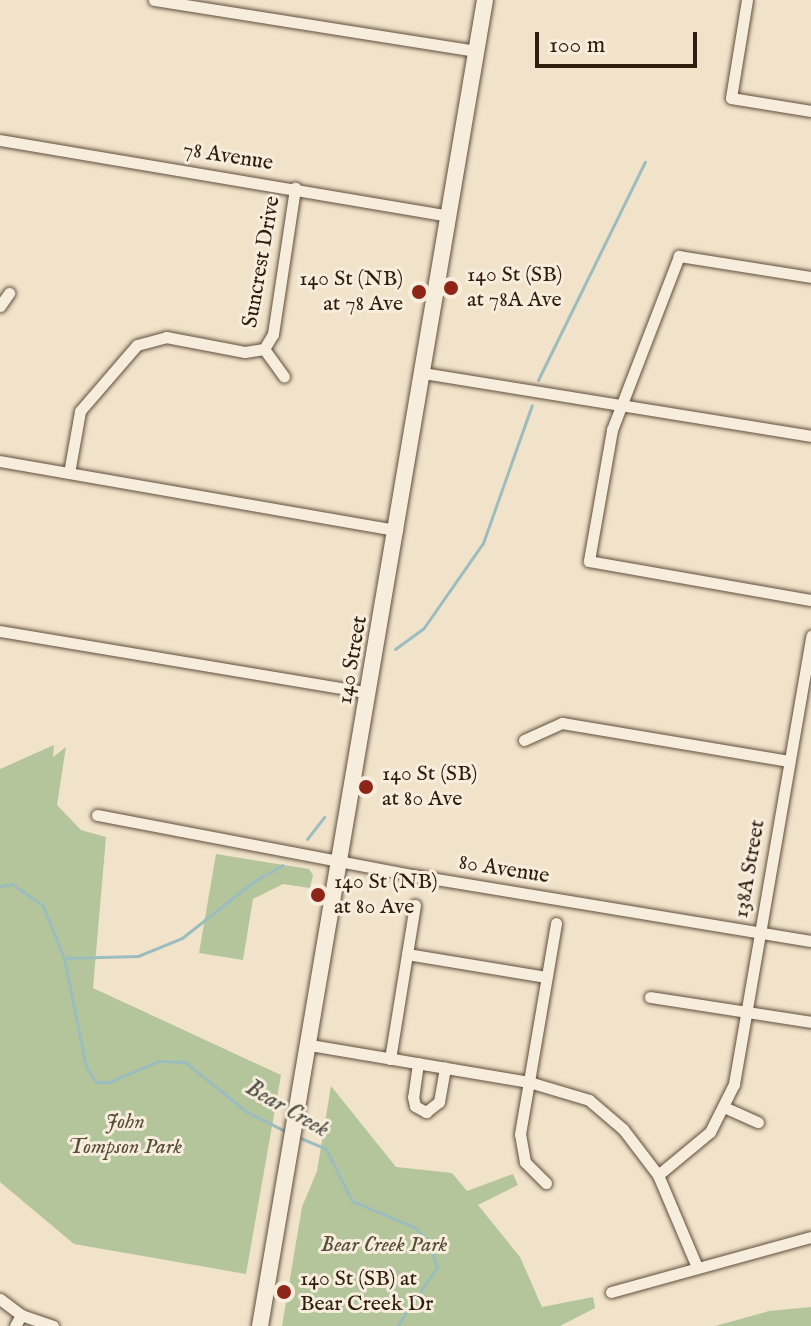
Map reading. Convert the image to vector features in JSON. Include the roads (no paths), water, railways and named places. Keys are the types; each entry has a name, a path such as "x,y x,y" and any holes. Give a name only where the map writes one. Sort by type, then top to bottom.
{"main road":[{"name":"140 Street","path":"260,1326 294,1151 485,0"}],"street":[{"path":"154,0 477,51"},
{"path":"747,0 731,98 811,111"},
{"name":"78 Avenue","path":"0,140 449,216"},
{"name":"Suncrest Drive","path":"69,473 80,411 137,345 166,337 245,352 264,349 273,334 295,188"},
{"path":"811,277 679,256 612,430 589,561 811,600"},
{"path":"0,306 9,293"},
{"path":"264,349 284,377"},
{"path":"423,373 811,436"},
{"path":"0,461 397,530"},
{"path":"0,631 369,693"},
{"name":"138A Street","path":"658,1175 698,1145 726,1108 748,1011 811,636"},
{"path":"524,740 562,723 789,761"},
{"name":"80 Avenue","path":"97,815 341,861 811,941"},
{"path":"390,1059 415,905"},
{"path":"546,1183 525,1162 520,1134 556,923"},
{"path":"407,954 546,977"},
{"path":"650,997 811,1022"},
{"path":"310,1045 529,1082 575,1094 600,1108 658,1175 697,1267"},
{"path":"418,1063 413,1097 415,1106 426,1112 439,1102 445,1068"},
{"path":"726,1108 758,1122"},
{"path":"611,1292 811,1237"},
{"path":"0,1299 18,1320 53,1326"}],"waterway":[{"path":"538,380 645,162"},
{"path":"395,649 423,629 483,543 532,405"},
{"path":"307,839 324,817"},
{"path":"66,958 138,956 182,938 253,882 282,865"},
{"name":"Bear Creek","path":"0,886 12,884 43,906 64,958 86,1067 96,1082 109,1082 159,1061 185,1062 247,1112 287,1132"},
{"name":"Bear Creek","path":"298,1137 326,1149 352,1201 414,1227 428,1241 437,1267 397,1326"}],"place":[{"name":"140 St (SB) at 78A Ave","path":"451,288"},
{"name":"140 St (NB) at 78 Ave","path":"419,292"},
{"name":"140 St (SB) at 80 Ave","path":"366,787"},
{"name":"140 St (NB) at 80 Ave","path":"318,895"},
{"name":"140 St (SB) at Bear Creek Dr","path":"284,1292"}],"park label":[{"name":"John Tompson Park","path":"125,1134"},
{"name":"Bear Creek Park","path":"384,1246"}]}
